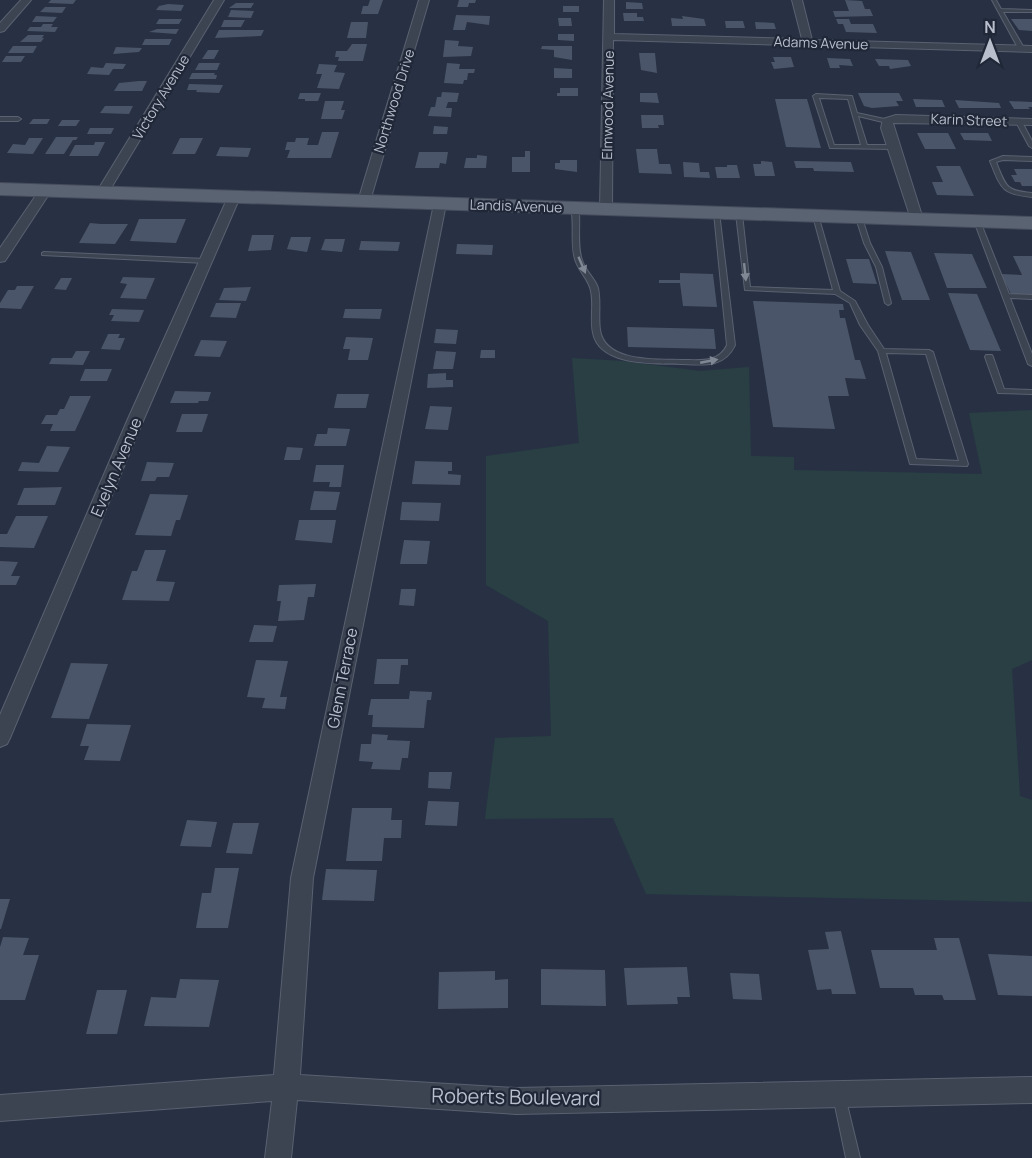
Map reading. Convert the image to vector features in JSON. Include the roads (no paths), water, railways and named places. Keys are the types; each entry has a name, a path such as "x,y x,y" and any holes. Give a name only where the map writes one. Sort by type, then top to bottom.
{"main road":[{"name":"Landis Avenue","path":"0,189 1032,223"}],"street":[{"path":"1,27 26,0"},
{"name":"Victory Avenue","path":"102,193 219,0"},
{"name":"Northwood Drive","path":"364,201 424,0"},
{"name":"Elmwood Avenue","path":"606,209 609,0"},
{"path":"797,0 808,42"},
{"name":"Adams Avenue","path":"610,37 1027,49"},
{"name":"Karin Street","path":"887,121 905,118 1032,122"},
{"path":"887,121 893,147 917,219"},
{"path":"0,258 45,191"},
{"name":"Evelyn Avenue","path":"0,738 234,197"},
{"name":"Glenn Terrace","path":"278,1158 286,1087 302,878 308,840 440,204"},
{"name":"Roberts Boulevard","path":"0,1108 286,1087 516,1101 1032,1090"}],"lane":[{"path":"994,0 1027,49"},
{"path":"999,10 1032,11"},
{"path":"864,146 850,97 816,96 832,147 849,148 855,145 864,146 893,147"},
{"path":"855,114 887,121"},
{"path":"0,119 18,119"},
{"path":"1019,122 1032,146"},
{"path":"1032,159 1003,158 993,161 1010,193 1032,195"},
{"path":"574,208 578,221 579,260 594,287 597,334 601,343 609,351 630,357 698,363 712,362 723,357 731,345 717,213"},
{"path":"739,214 747,290 837,292 853,302 854,308 882,351 913,462 964,464 929,352 882,351"},
{"path":"816,216 837,292"},
{"path":"859,218 867,243 879,267 888,303"},
{"path":"977,221 1032,364"},
{"path":"44,255 206,261"},
{"path":"1006,296 1032,297"},
{"path":"1022,336 1032,337"},
{"path":"989,357 1001,391 1032,392"},
{"path":"838,1094 853,1158"}]}
